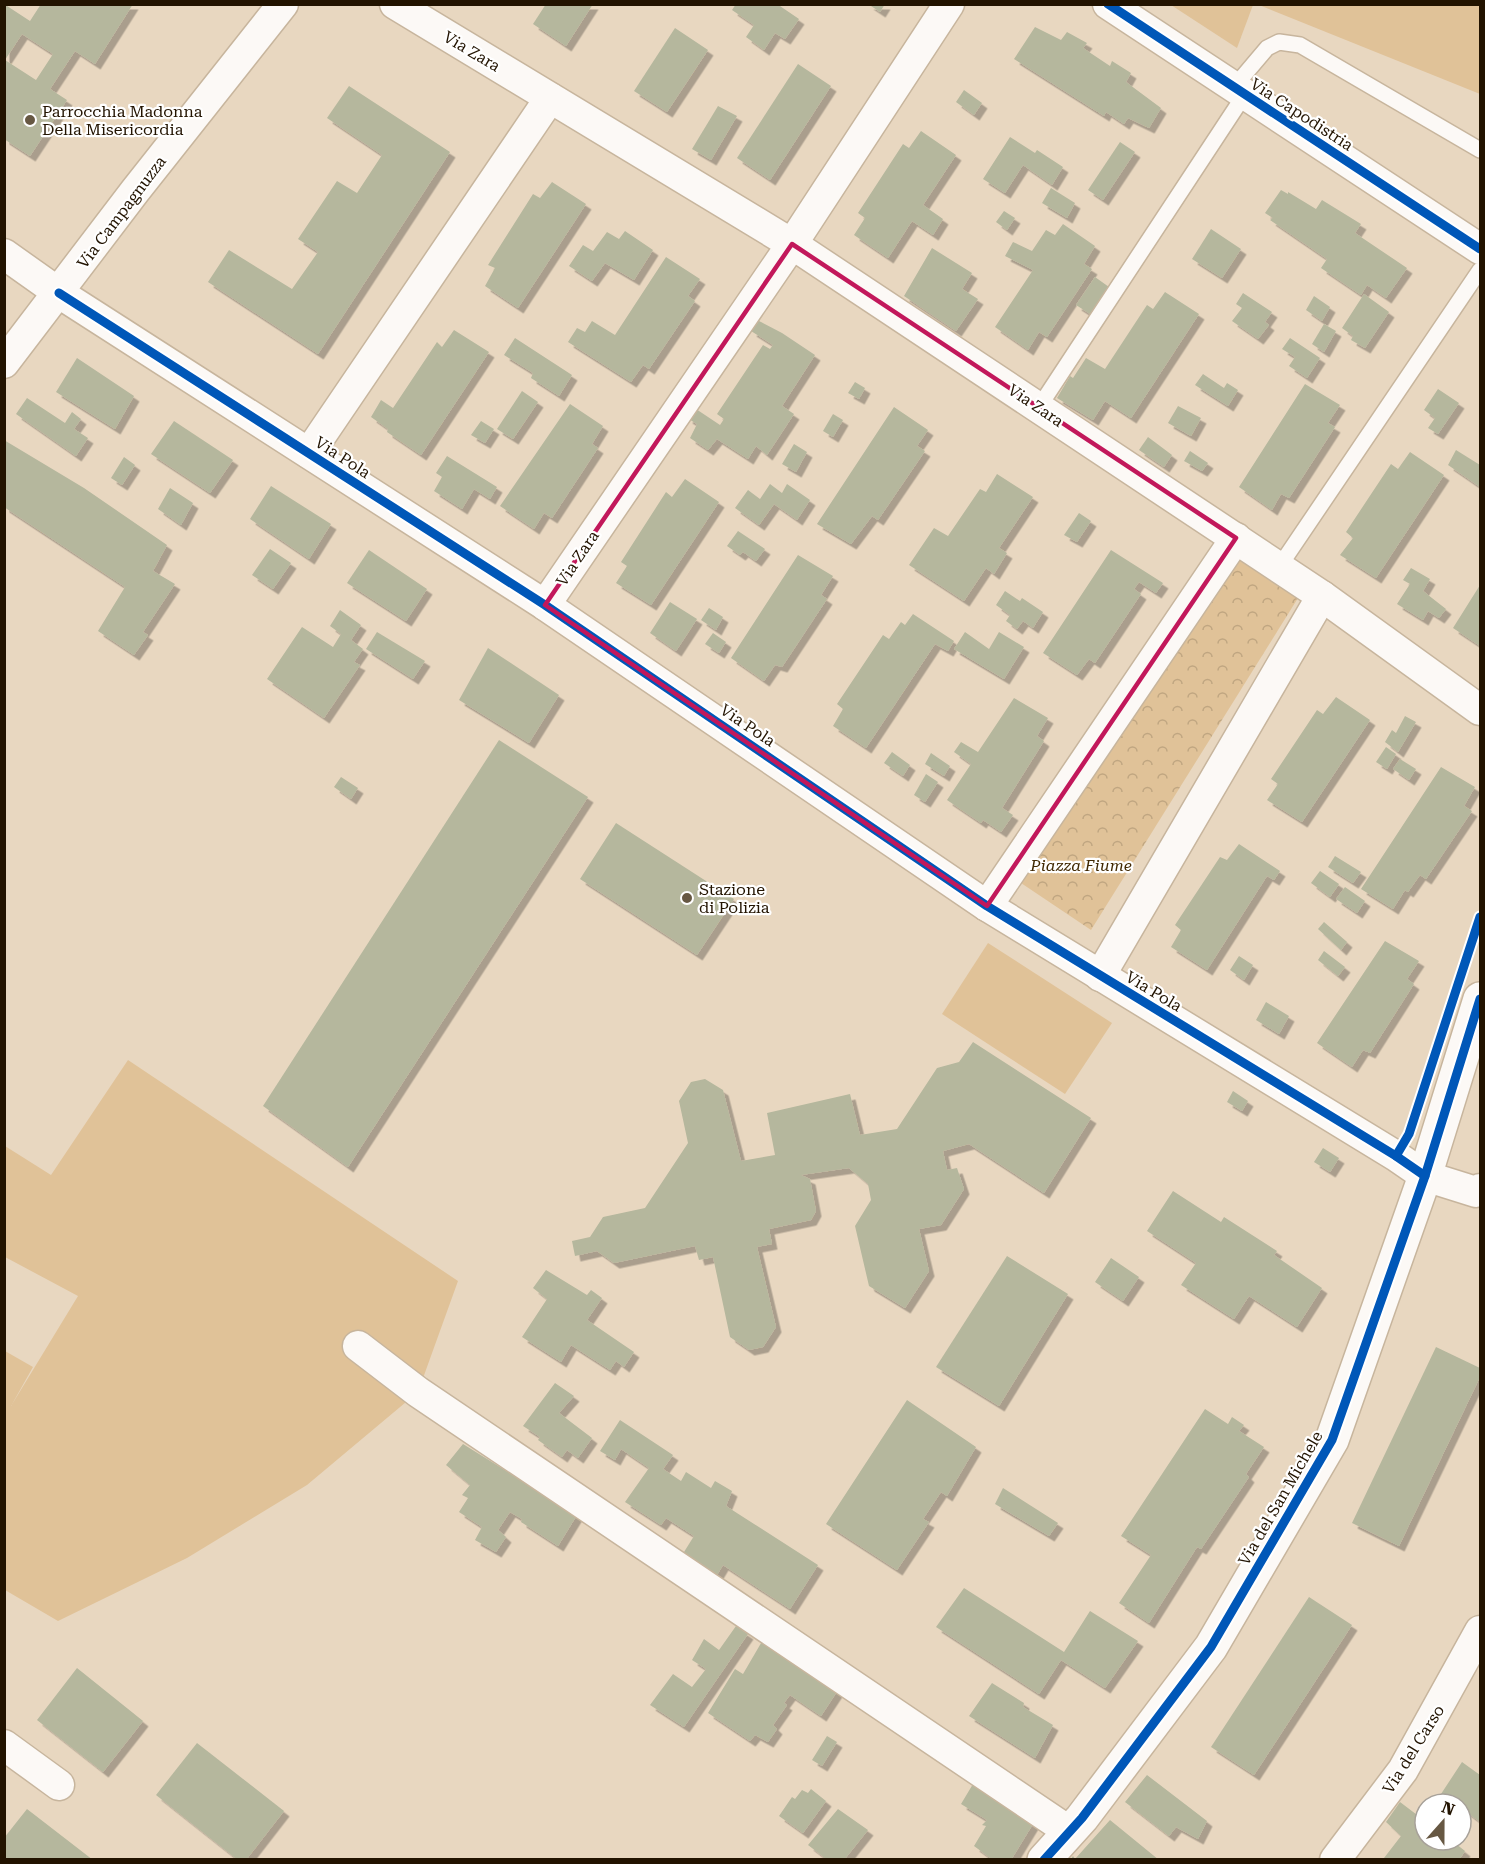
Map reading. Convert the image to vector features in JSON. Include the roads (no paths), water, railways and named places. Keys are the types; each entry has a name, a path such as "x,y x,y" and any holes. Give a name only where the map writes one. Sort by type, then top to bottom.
{"main road":[{"name":"Via del San Michele","path":"1044,1860 1082,1818 1211,1647 1332,1440 1425,1176 1480,999"}],"street":[{"name":"Via Campagnuzza","path":"4,363 135,191 283,4"},
{"name":"Via Zara","path":"395,4 792,244 1322,596 1480,710"},
{"path":"792,244 949,4"},
{"name":"Via Capodistria","path":"1108,4 1480,249"},
{"path":"309,453 550,98"},
{"name":"Via Zara","path":"545,605 792,244"},
{"name":"Via Pola","path":"4,254 59,293 545,605 987,906 1425,1176 1476,1192 1480,1189"},
{"path":"987,906 1236,538"},
{"path":"1100,976 1322,596"},
{"path":"358,1346 418,1392 1070,1832"},
{"name":"Via del Carso","path":"1335,1860 1403,1770 1480,1631"},
{"path":"4,1745 59,1785"}],"lane":[{"path":"1039,407 1267,48 1279,42 1300,45 1480,150"},
{"path":"1279,567 1480,270"}],"place":[{"name":"Parrocchia Madonna Della Misericordia","path":"30,120"},
{"name":"Stazione di Polizia","path":"687,898"}],"park label":[{"name":"Piazza Fiume","path":"1081,865"}]}
